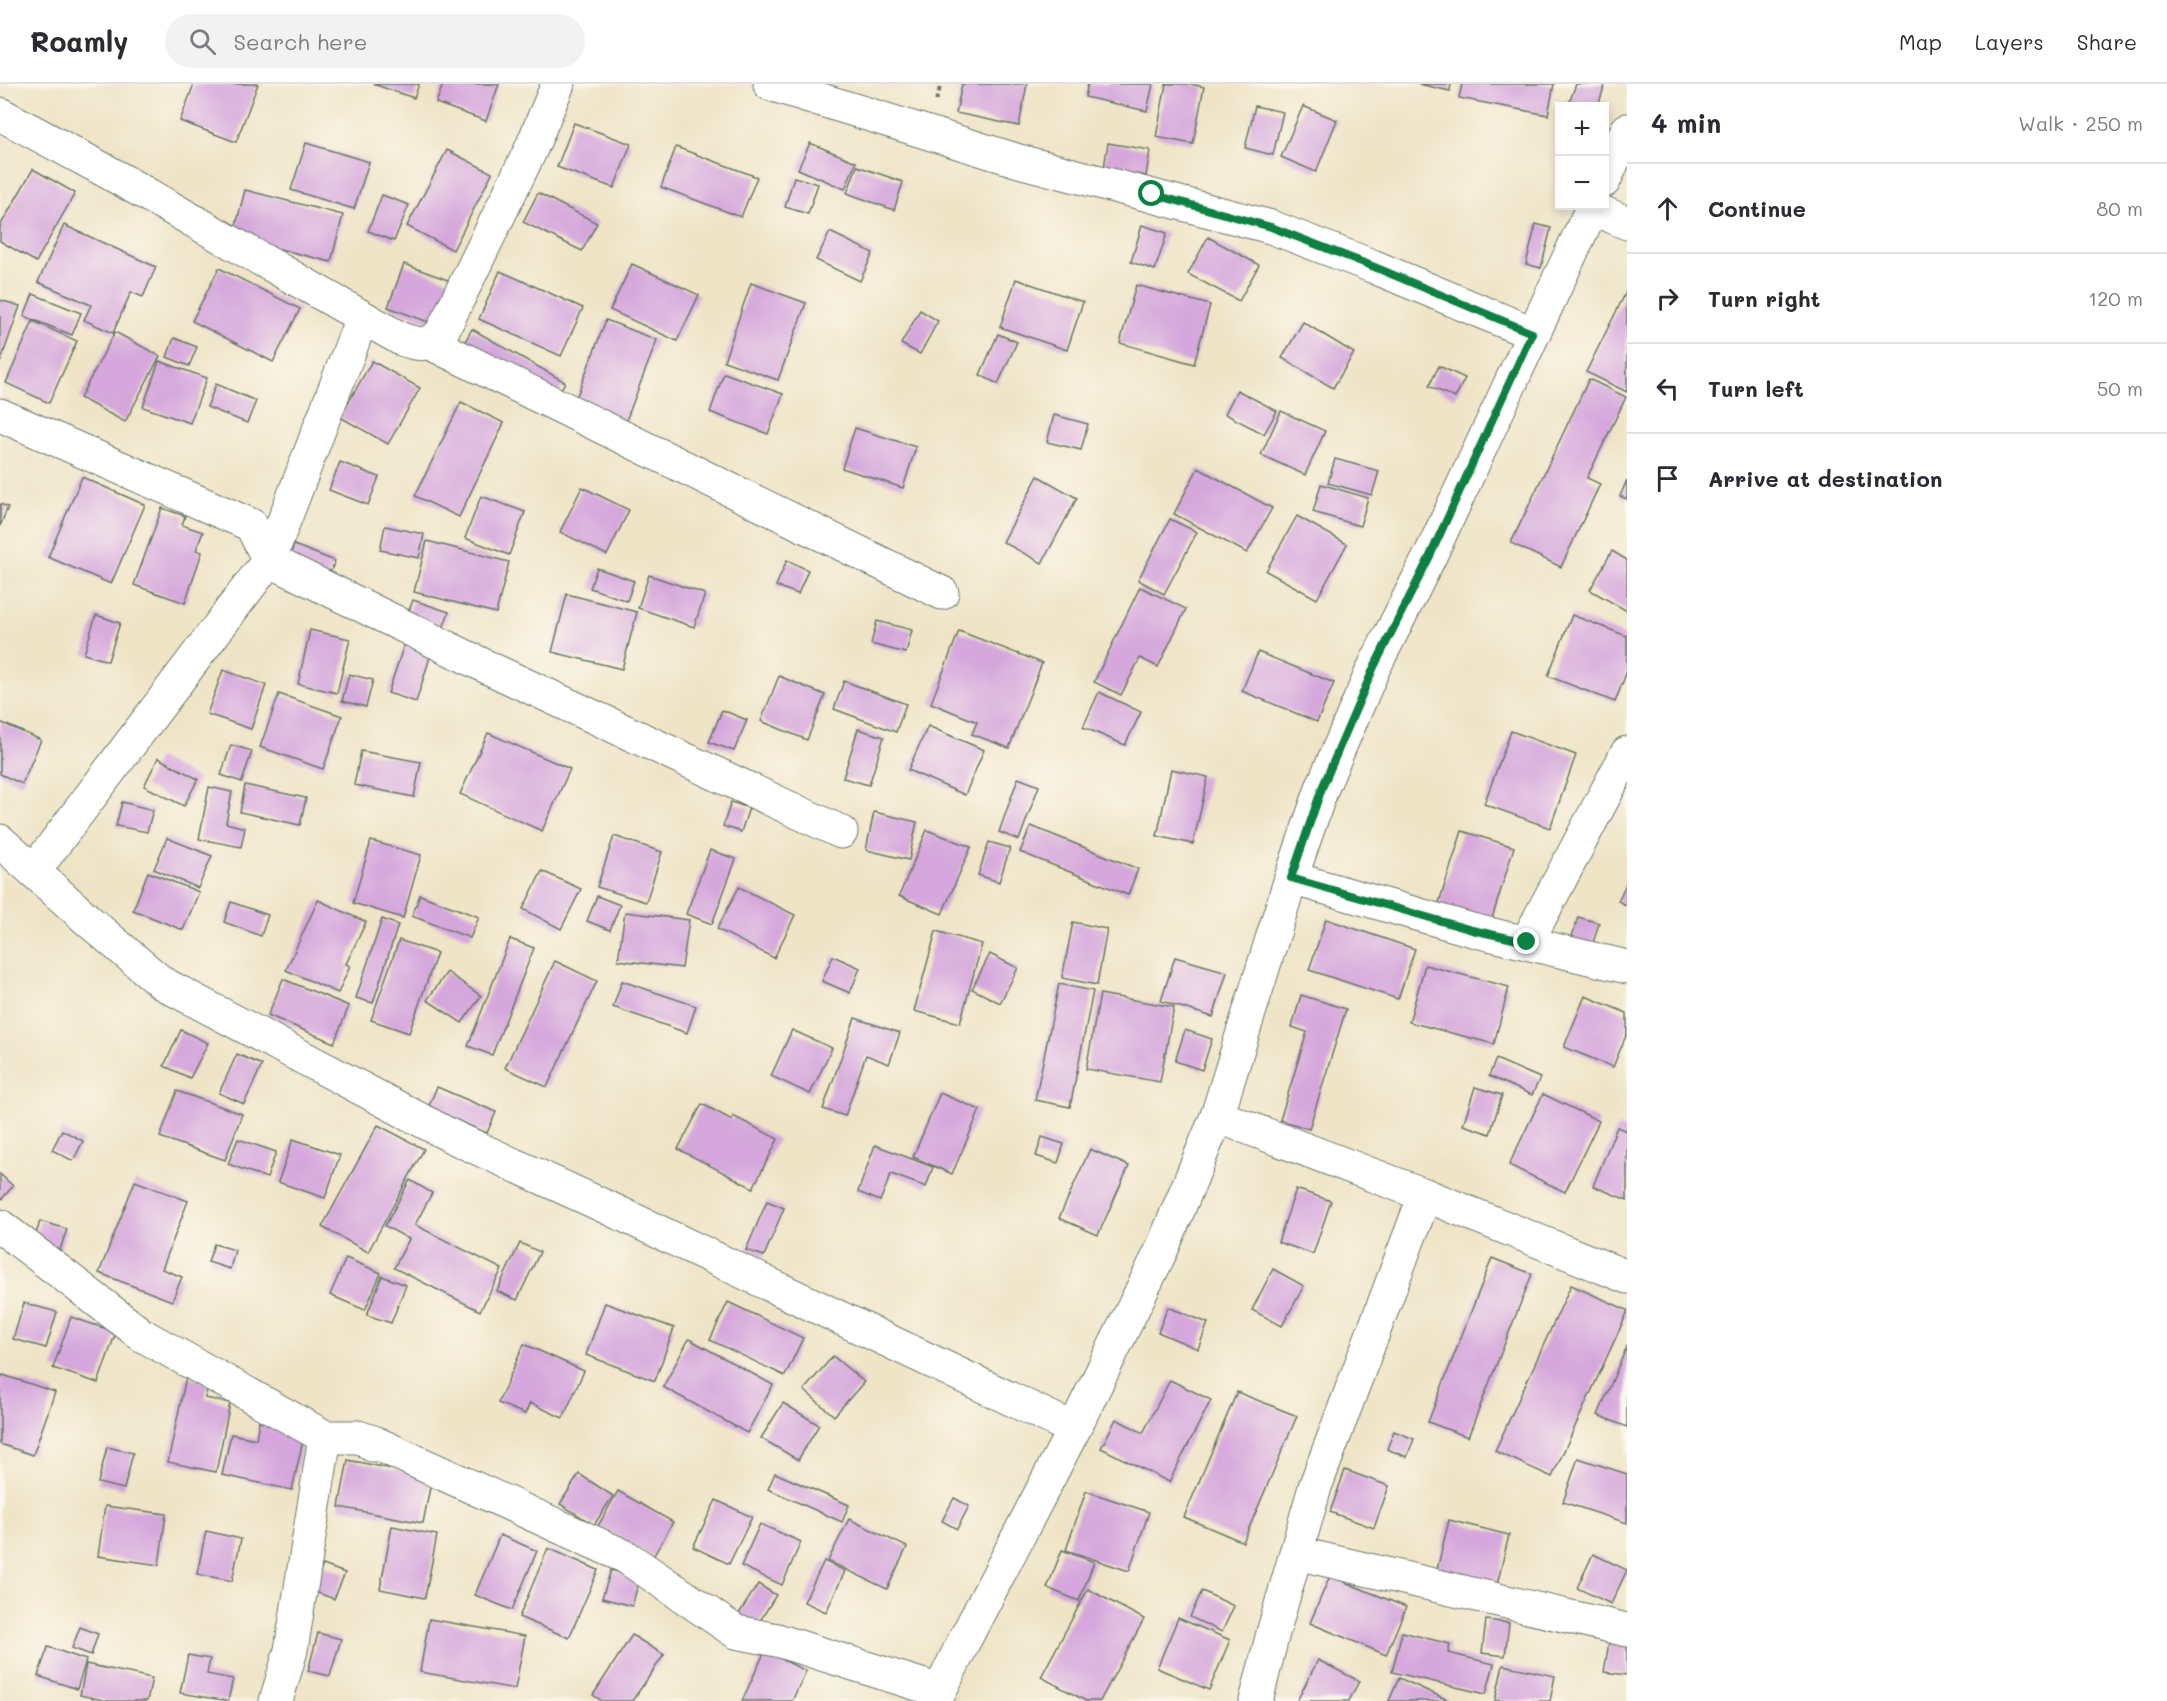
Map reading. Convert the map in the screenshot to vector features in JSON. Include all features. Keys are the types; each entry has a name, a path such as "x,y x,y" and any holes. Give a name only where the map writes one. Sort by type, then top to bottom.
{"street":[{"path":"430,344 441,334 531,148 558,84"},
{"path":"770,84 1019,161 1271,227 1372,266 1532,333"},
{"path":"0,114 401,339 417,344 430,344 942,593"},
{"path":"1609,171 1627,130"},
{"path":"1609,208 1627,223"},
{"path":"0,1226 142,1335 325,1437 358,1437 626,1557 736,1632 777,1640 937,1696 1074,1429 1161,1250 1217,1116 1291,878 1322,788 1374,667 1430,556 1591,210"},
{"path":"33,871 269,560 362,318"},
{"path":"0,415 251,525 269,560 491,669 841,832"},
{"path":"1527,942 1627,753"},
{"path":"0,841 162,983 453,1137 617,1212 1074,1429"},
{"path":"1291,878 1472,930 1627,967"},
{"path":"1217,1116 1627,1277"},
{"path":"1256,1701 1272,1633 1315,1487 1425,1196"},
{"path":"276,1701 291,1650 325,1437"},
{"path":"1296,1553 1627,1630"}],"building":[{"path":"194,84 258,84 236,142 180,121"},
{"path":"373,84 419,84 414,98"},
{"path":"443,84 499,84 486,121 436,103"},
{"path":"962,84 1027,84 1019,126 956,113"},
{"path":"1088,84 1153,84 1147,111 1085,97"},
{"path":"1166,84 1191,84 1204,87 1193,144 1156,137"},
{"path":"1419,84 1451,84 1450,91"},
{"path":"1462,84 1554,84 1548,115 1459,98"},
{"path":"1576,84 1605,84 1599,102 1569,102"},
{"path":"1255,106 1283,112 1273,155 1245,148"},
{"path":"1303,106 1337,120 1316,172 1281,157"},
{"path":"574,123 631,144 614,188 557,167"},
{"path":"306,143 369,162 354,209 291,190"},
{"path":"810,143 856,162 845,189 798,169"},
{"path":"1108,143 1150,150 1146,176 1104,168"},
{"path":"676,147 757,177 741,217 661,187"},
{"path":"447,150 492,173 453,250 407,226"},
{"path":"857,166 903,182 894,210 847,193"},
{"path":"33,169 75,193 36,262 0,241 0,226"},
{"path":"794,177 818,184 808,214 785,207"},
{"path":"245,190 343,215 331,262 233,237"},
{"path":"538,193 597,223 582,251 523,222"},
{"path":"382,195 409,205 394,241 368,231"},
{"path":"1536,224 1551,228 1541,268 1526,264"},
{"path":"64,225 156,267 143,297 131,292 113,333 84,320 91,305 38,282"},
{"path":"1142,225 1167,233 1155,270 1131,262"},
{"path":"830,232 873,253 860,281 816,260"},
{"path":"1208,237 1259,265 1239,301 1188,274"},
{"path":"404,264 456,283 439,326 388,307"},
{"path":"632,264 699,295 677,341 610,310"},
{"path":"219,268 300,309 273,362 192,321"},
{"path":"500,271 583,308 561,356 479,319"},
{"path":"1016,279 1083,302 1067,350 1000,327"},
{"path":"751,283 806,303 778,380 724,361"},
{"path":"1136,285 1210,305 1194,364 1120,343"},
{"path":"1627,290 1627,392 1586,372"},
{"path":"33,294 81,313 72,335 24,316"},
{"path":"0,300 20,306 0,363"},
{"path":"920,310 938,321 920,354 901,344"},
{"path":"606,320 657,340 624,426 573,406"},
{"path":"33,321 77,341 49,403 6,383"},
{"path":"1303,322 1354,353 1333,388 1282,358"},
{"path":"472,329 565,382 552,405 459,353"},
{"path":"115,332 160,356 125,422 80,398"},
{"path":"998,334 1017,342 998,384 980,375"},
{"path":"174,338 197,347 189,366 167,357"},
{"path":"159,361 207,378 190,423 143,407"},
{"path":"372,361 420,388 388,444 340,417"},
{"path":"1439,366 1465,378 1455,398 1429,386"},
{"path":"724,373 783,394 768,434 710,412"},
{"path":"1589,379 1626,397 1587,478 1600,484 1561,567 1511,543"},
{"path":"216,384 256,401 247,423 207,407"},
{"path":"1237,390 1277,411 1264,434 1225,414"},
{"path":"461,402 504,423 459,517 415,496"},
{"path":"1281,411 1325,431 1305,475 1261,455"},
{"path":"1054,415 1088,424 1081,450 1047,442"},
{"path":"855,428 916,447 903,488 842,468"},
{"path":"1335,459 1379,471 1372,495 1328,483"},
{"path":"340,462 379,477 368,505 329,490"},
{"path":"1198,468 1272,508 1247,553 1174,514"},
{"path":"1038,476 1077,498 1042,563 1003,542"},
{"path":"82,477 145,505 111,584 48,557"},
{"path":"1627,480 1627,499 1620,496"},
{"path":"1321,484 1368,498 1360,526 1313,512"},
{"path":"582,487 629,510 607,555 560,532"},
{"path":"481,496 525,512 509,555 465,538"},
{"path":"0,504 8,507 0,526"},
{"path":"162,508 185,516 182,525 203,532 196,550 202,552 185,603 134,585"},
{"path":"1297,516 1347,544 1317,599 1266,571"},
{"path":"1170,519 1197,532 1164,594 1138,580"},
{"path":"385,526 424,534 419,558 380,550"},
{"path":"427,541 509,562 496,613 414,592"},
{"path":"294,545 335,561 328,578 287,563"},
{"path":"1612,551 1627,560 1627,611 1590,590"},
{"path":"787,560 808,570 798,594 776,586"},
{"path":"597,568 634,581 627,601 590,588"},
{"path":"649,575 705,594 694,627 638,608"},
{"path":"1140,587 1186,609 1158,667 1140,658 1121,695 1094,682"},
{"path":"567,594 637,612 622,669 552,652"},
{"path":"413,600 449,612 442,631 406,619"},
{"path":"96,615 120,623 108,661 84,654"},
{"path":"1572,615 1627,636 1627,671 1615,702 1548,676"},
{"path":"877,621 912,630 906,653 871,644"},
{"path":"310,630 350,639 337,693 298,684"},
{"path":"959,631 1042,663 1009,748 972,734 977,722 931,703"},
{"path":"404,645 431,654 416,702 388,693"},
{"path":"1258,652 1334,683 1317,722 1242,691"},
{"path":"223,670 266,685 251,729 207,714"},
{"path":"349,674 373,680 366,707 342,701"},
{"path":"779,676 825,695 807,740 761,721"},
{"path":"844,681 906,704 896,732 834,709"},
{"path":"1099,692 1141,712 1125,745 1083,727"},
{"path":"279,694 342,716 323,769 260,747"},
{"path":"722,710 747,720 734,751 709,742"},
{"path":"0,722 41,740 22,784 0,774"},
{"path":"928,726 984,750 965,795 908,770"},
{"path":"858,729 884,737 869,785 843,778"},
{"path":"1511,731 1576,755 1550,828 1484,804"},
{"path":"488,733 570,769 542,831 460,794"},
{"path":"231,745 252,751 242,782 221,775"},
{"path":"361,751 421,762 414,797 354,785"},
{"path":"158,758 198,779 184,806 144,786"},
{"path":"1171,769 1208,777 1193,844 1157,836"},
{"path":"1018,778 1039,786 1019,840 999,832"},
{"path":"245,785 306,798 300,825 240,812"},
{"path":"209,787 232,792 226,823 245,828 241,847 199,839"},
{"path":"122,802 153,810 147,832 116,826"},
{"path":"731,802 749,808 741,832 723,826"},
{"path":"874,812 917,822 909,860 866,850"},
{"path":"1031,826 1138,869 1128,895 1020,852"},
{"path":"927,830 971,847 942,914 899,896"},
{"path":"1462,831 1514,847 1490,925 1437,909"},
{"path":"614,836 662,852 646,902 597,887"},
{"path":"167,838 212,856 198,888 154,869"},
{"path":"371,841 421,855 403,918 353,903"},
{"path":"989,842 1010,848 999,882 978,875"},
{"path":"710,850 736,859 712,924 686,914"},
{"path":"542,871 581,889 561,929 523,909"},
{"path":"148,872 199,892 183,930 133,910"},
{"path":"1627,882 1627,906 1618,901"},
{"path":"739,887 795,915 774,958 717,929"},
{"path":"420,895 479,917 470,938 412,916"},
{"path":"597,896 620,905 610,930 587,921"},
{"path":"318,900 366,922 346,964 350,966 338,993 286,970"},
{"path":"231,902 268,915 261,936 224,922"},
{"path":"625,912 689,920 682,968 618,960"},
{"path":"1578,917 1599,923 1591,950 1570,943"},
{"path":"382,919 398,925 373,1003 356,998"},
{"path":"1326,919 1415,949 1398,999 1309,970"},
{"path":"1073,922 1107,929 1097,985 1062,978"},
{"path":"936,931 982,944 960,1023 914,1011"},
{"path":"510,939 534,948 492,1055 468,1046"},
{"path":"399,940 437,953 409,1033 371,1020"},
{"path":"990,954 1018,968 1000,1003 972,989"},
{"path":"833,956 860,968 850,993 822,981"},
{"path":"1175,957 1227,972 1213,1017 1161,1001"},
{"path":"555,961 597,981 547,1087 505,1068"},
{"path":"1425,965 1509,987 1494,1044 1409,1022"},
{"path":"447,972 481,996 462,1023 427,1000"},
{"path":"283,979 349,1006 334,1043 268,1015"},
{"path":"622,981 696,1006 687,1033 613,1007"},
{"path":"1059,984 1093,991 1070,1107 1035,1100"},
{"path":"1100,994 1174,1007 1160,1082 1086,1069"},
{"path":"1301,995 1346,1009 1309,1129 1280,1120 1307,1032 1292,1027"},
{"path":"1585,996 1627,1013 1627,1033 1613,1067 1564,1047"},
{"path":"855,1018 900,1033 889,1064 866,1055 845,1116 823,1109"},
{"path":"181,1030 208,1043 190,1078 164,1066"},
{"path":"792,1030 832,1048 810,1094 771,1076"},
{"path":"1185,1030 1212,1039 1202,1070 1175,1061"},
{"path":"237,1054 262,1065 244,1104 219,1093"},
{"path":"1496,1059 1540,1078 1532,1095 1489,1076"},
{"path":"437,1087 496,1112 487,1133 428,1108"},
{"path":"1475,1087 1502,1095 1490,1134 1463,1125"},
{"path":"177,1091 242,1114 225,1160 160,1137"},
{"path":"940,1093 980,1110 952,1174 913,1157"},
{"path":"1543,1094 1599,1121 1565,1192 1509,1165"},
{"path":"702,1104 732,1120 733,1116 778,1139 753,1188 678,1149"},
{"path":"378,1125 424,1149 368,1252 322,1227"},
{"path":"1617,1127 1627,1131 1627,1200 1593,1186"},
{"path":"62,1130 83,1141 73,1161 52,1150"},
{"path":"1042,1137 1064,1144 1058,1163 1036,1156"},
{"path":"238,1139 276,1152 267,1178 228,1164"},
{"path":"293,1139 340,1155 325,1198 278,1182"},
{"path":"875,1145 933,1167 926,1187 891,1174 880,1201 858,1192"},
{"path":"1090,1149 1129,1166 1098,1235 1059,1218"},
{"path":"0,1174 13,1186 0,1201"},
{"path":"410,1180 432,1193 415,1225 502,1269 480,1311 394,1268 409,1239 385,1226"},
{"path":"135,1181 188,1201 162,1269 182,1277 172,1301 99,1273"},
{"path":"1296,1189 1331,1201 1313,1254 1278,1242"},
{"path":"767,1201 784,1208 764,1256 746,1250"},
{"path":"40,1221 67,1229 59,1253 33,1245"},
{"path":"520,1243 540,1252 517,1300 497,1291"},
{"path":"214,1244 235,1250 230,1269 208,1262"},
{"path":"346,1258 381,1273 365,1310 330,1295"},
{"path":"1492,1258 1532,1274 1468,1437 1428,1422"},
{"path":"1273,1269 1304,1286 1282,1326 1252,1310"},
{"path":"382,1276 406,1285 391,1323 367,1315"},
{"path":"1571,1285 1627,1310 1627,1313 1552,1477 1495,1451"},
{"path":"728,1302 803,1338 785,1376 710,1340"},
{"path":"24,1303 57,1312 46,1348 13,1339"},
{"path":"605,1303 674,1328 655,1381 586,1355"},
{"path":"1168,1307 1208,1323 1198,1349 1158,1332"},
{"path":"71,1317 116,1332 98,1383 53,1368"},
{"path":"689,1339 773,1385 747,1433 663,1387"},
{"path":"524,1344 584,1371 563,1418 530,1403 525,1414 498,1403"},
{"path":"1627,1346 1627,1427 1598,1415"},
{"path":"833,1356 864,1382 834,1416 804,1390"},
{"path":"3,1375 55,1392 33,1455 0,1444 0,1382"},
{"path":"186,1377 209,1382 205,1398 230,1403 216,1472 168,1462"},
{"path":"1170,1380 1211,1400 1169,1482 1101,1448 1116,1419 1143,1433"},
{"path":"1237,1392 1297,1416 1243,1542 1184,1517"},
{"path":"783,1403 819,1425 798,1460 761,1438"},
{"path":"259,1421 305,1431 292,1490 222,1475 231,1434 256,1439"},
{"path":"1394,1431 1414,1439 1407,1457 1387,1449"},
{"path":"107,1447 133,1453 124,1489 98,1483"},
{"path":"1578,1458 1627,1474 1627,1523 1563,1502"},
{"path":"348,1460 432,1477 423,1523 339,1507"},
{"path":"1345,1470 1389,1486 1374,1528 1330,1512"},
{"path":"775,1473 849,1505 842,1522 768,1489"},
{"path":"579,1474 613,1496 594,1525 560,1504"},
{"path":"618,1491 673,1522 653,1557 598,1526"},
{"path":"1086,1491 1149,1512 1129,1571 1066,1550"},
{"path":"954,1498 969,1506 957,1529 942,1521"},
{"path":"716,1500 752,1517 729,1564 693,1547"},
{"path":"105,1506 166,1514 159,1565 98,1556"},
{"path":"849,1519 907,1547 887,1589 828,1561"},
{"path":"1449,1520 1509,1535 1495,1593 1435,1578"},
{"path":"760,1524 801,1542 782,1585 741,1566"},
{"path":"392,1526 437,1535 425,1598 380,1589"},
{"path":"206,1531 241,1539 232,1581 197,1574"},
{"path":"500,1535 537,1551 512,1610 475,1595"},
{"path":"548,1548 598,1570 569,1638 519,1617"},
{"path":"1062,1550 1094,1562 1079,1601 1047,1588"},
{"path":"1593,1554 1627,1570 1611,1604 1577,1588"},
{"path":"824,1561 845,1571 826,1612 804,1602"},
{"path":"323,1565 345,1573 334,1599 313,1591"},
{"path":"611,1570 640,1578 632,1606 602,1598"},
{"path":"1330,1576 1406,1607 1386,1655 1310,1623"},
{"path":"758,1584 776,1595 755,1629 737,1617"},
{"path":"1088,1589 1144,1619 1100,1701 1086,1701 1041,1677"},
{"path":"1202,1591 1234,1606 1222,1632 1190,1617"},
{"path":"1178,1618 1230,1640 1209,1690 1157,1668"},
{"path":"429,1619 525,1636 515,1689 420,1672"},
{"path":"1486,1620 1509,1623 1505,1656 1482,1653"},
{"path":"80,1627 98,1634 91,1655 72,1648"},
{"path":"1402,1632 1450,1644 1448,1653 1494,1664 1486,1694 1392,1672"},
{"path":"318,1633 341,1639 330,1676 308,1671"},
{"path":"632,1635 664,1655 632,1701 602,1701 593,1695"},
{"path":"1609,1642 1627,1644 1627,1675 1604,1672"},
{"path":"48,1647 86,1660 77,1689 38,1676"},
{"path":"765,1651 806,1671 792,1701 742,1701"},
{"path":"188,1655 210,1659 207,1674 233,1679 228,1701 180,1693"},
{"path":"1318,1660 1359,1681 1349,1701 1297,1701"},
{"path":"86,1664 152,1678 147,1701 107,1701 80,1695"},
{"path":"1503,1665 1555,1676 1550,1701 1495,1701"},
{"path":"1399,1678 1450,1701 1389,1701"}],"route":[{"path":"1152,194 1271,227 1372,266 1532,333 1430,556 1374,667 1322,788 1291,878 1472,930 1527,942"}]}
